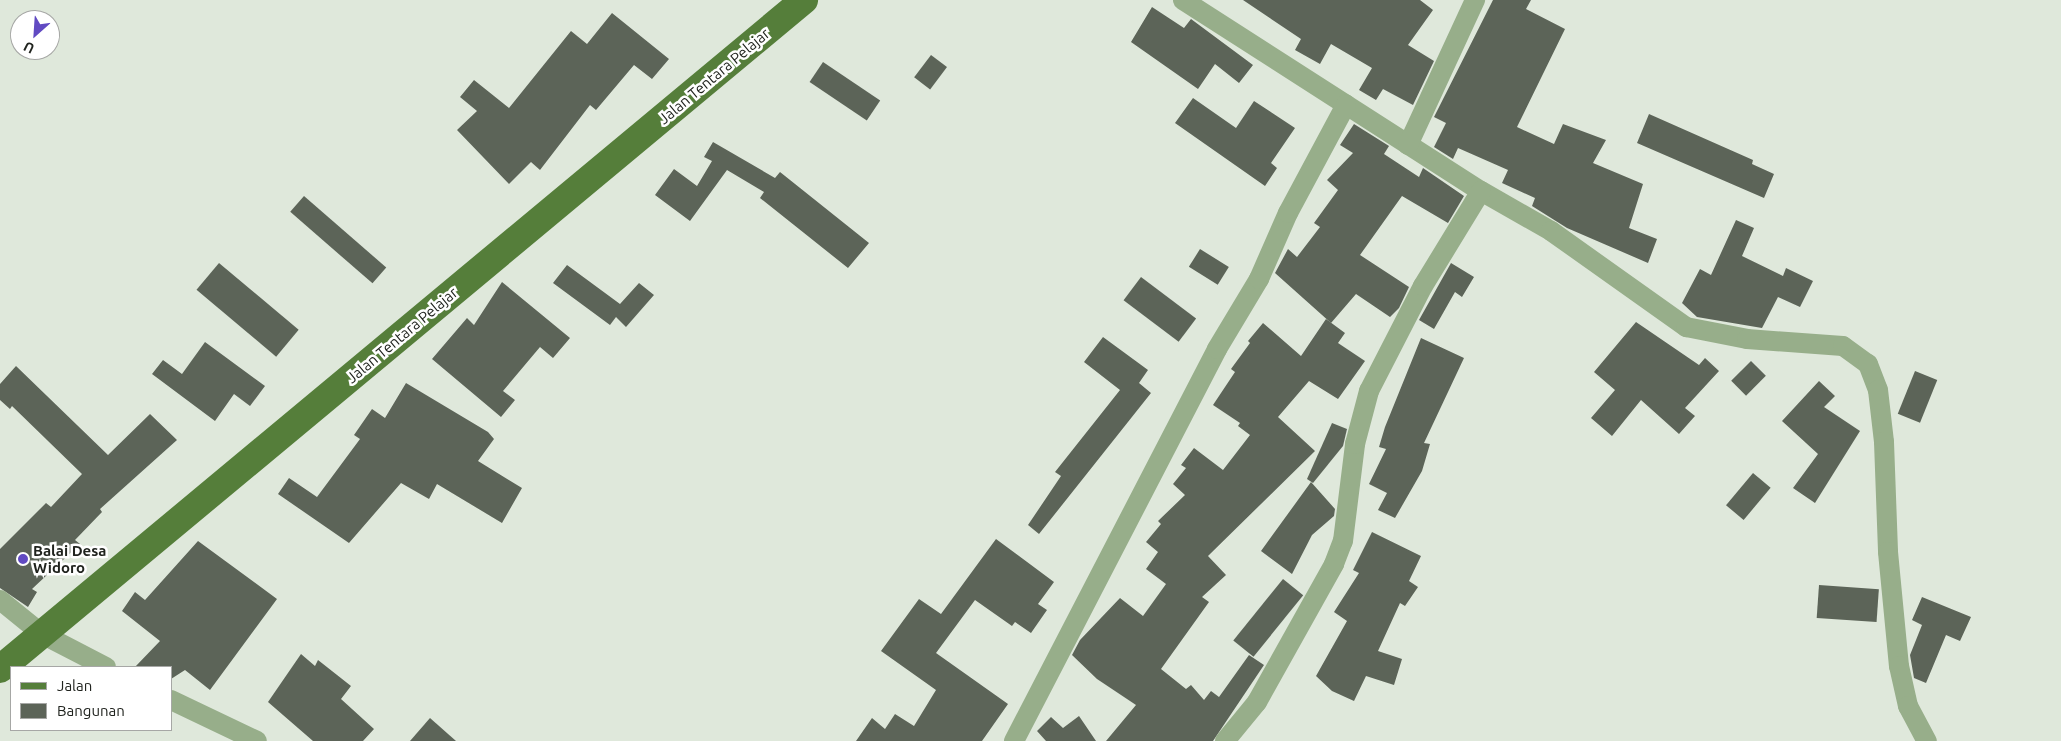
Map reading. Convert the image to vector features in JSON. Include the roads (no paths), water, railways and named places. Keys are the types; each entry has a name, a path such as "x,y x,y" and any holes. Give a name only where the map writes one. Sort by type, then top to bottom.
{"main road":[{"name":"Jalan Tentara Pelajar","path":"0,669 804,0"}],"street":[{"path":"1183,0 1481,191 1551,231 1686,326 1747,339 1843,346 1868,364 1878,390 1884,442 1899,666 1908,706 1927,741"},
{"path":"1408,145 1475,0"},
{"path":"1014,741 1217,349 1259,279 1288,213 1346,105"},
{"path":"1225,741 1257,702 1334,564 1342,541 1355,444 1369,391 1423,286 1481,191"},
{"path":"0,600 42,634 104,666"},
{"path":"172,700 257,741"}],"place":[{"name":"Balai Desa Widoro","path":"23,559"}]}
